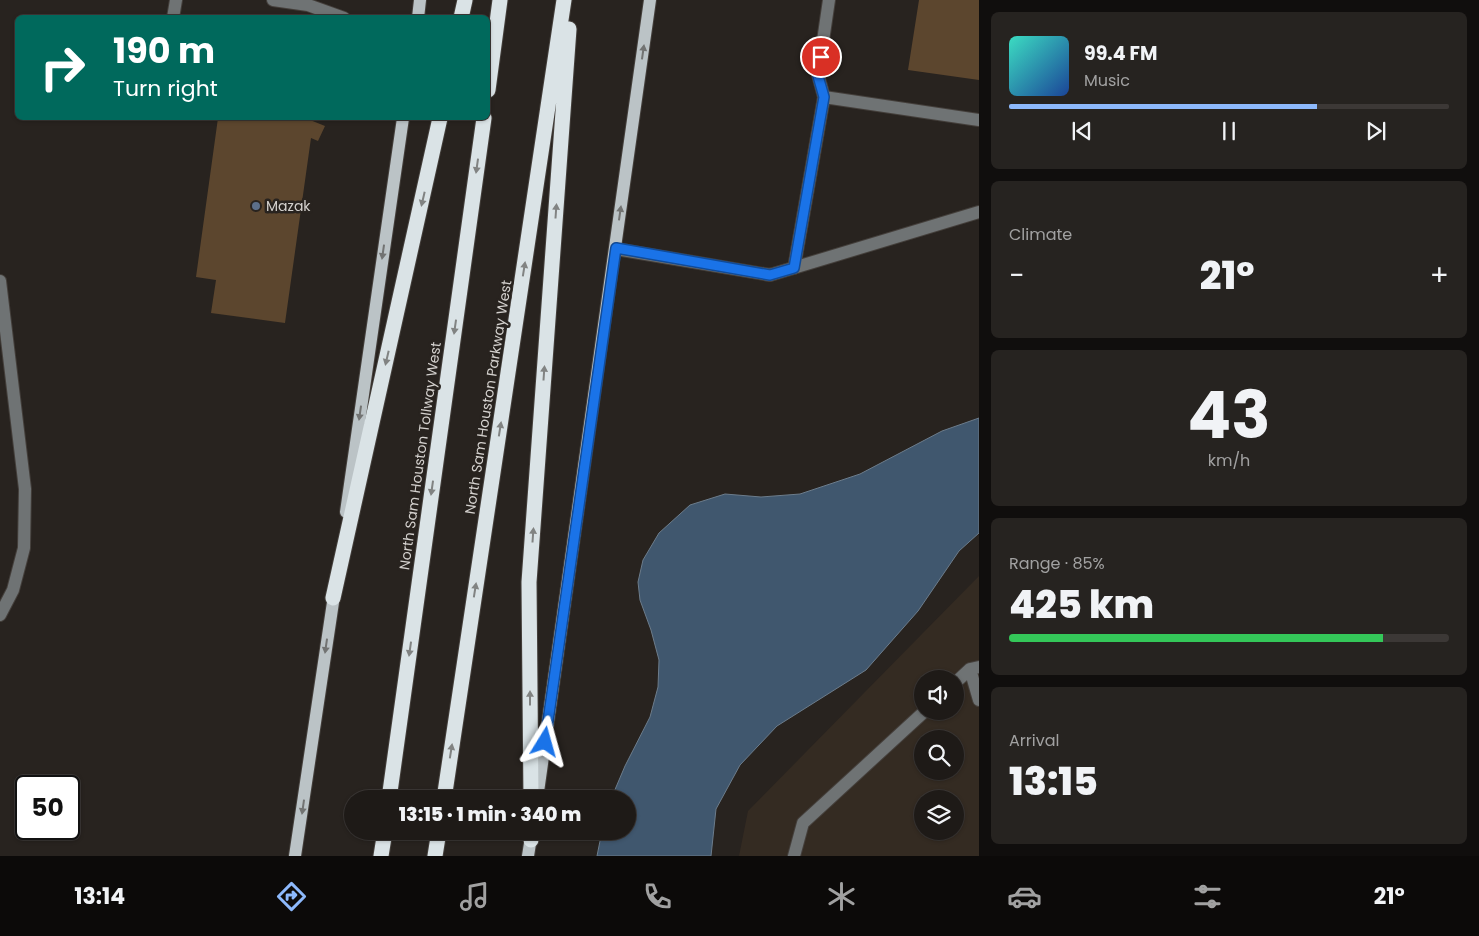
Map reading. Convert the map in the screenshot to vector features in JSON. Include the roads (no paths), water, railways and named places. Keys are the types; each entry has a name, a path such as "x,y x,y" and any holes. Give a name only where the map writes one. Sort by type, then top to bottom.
{"highway":[{"path":"462,15 464,0"},
{"path":"490,75 500,0"},
{"name":"North Sam Houston Parkway West","path":"445,790 564,0"},
{"path":"531,790 530,582 571,0"},
{"path":"333,598 440,120"},
{"name":"North Sam Houston Tollway West","path":"390,790 484,120"},
{"path":"381,856 383,840"},
{"path":"435,856 438,840"}],"main road":[{"path":"418,15 420,0"},
{"path":"538,790 650,0"},
{"path":"295,856 403,120"},
{"path":"528,856 530,840"}],"street":[{"path":"174,15 176,0"},
{"path":"272,0 308,5 336,15"},
{"path":"794,268 824,97 818,76 830,0"},
{"path":"824,97 979,120"},
{"path":"616,248 770,275 979,212"},
{"path":"0,281 25,489 24,548 13,590 0,615"},
{"path":"964,676 975,668 979,700"},
{"path":"794,856 803,823 915,720"}],"water":[{"path":"979,418 979,533 959,551 918,611 866,670 777,726 740,765 716,809 711,856 597,856 600,840 636,840 636,790 615,790 650,717 658,687 659,660 640,600 638,582 643,560 659,533 690,505 725,494 761,497 800,494 860,474 942,431"}],"place":[{"name":"Mazak","path":"256,206"}]}
